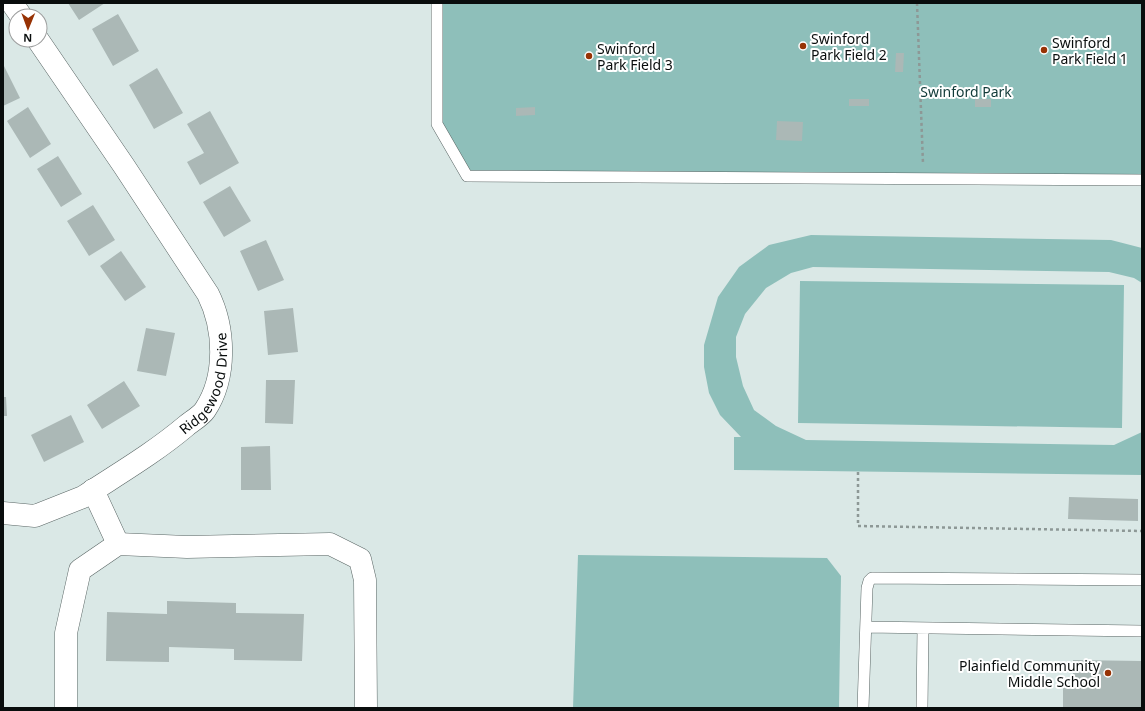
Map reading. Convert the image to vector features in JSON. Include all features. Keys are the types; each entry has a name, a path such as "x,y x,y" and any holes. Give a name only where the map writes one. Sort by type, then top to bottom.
{"street":[{"name":"Ridgewood Drive","path":"3,513 35,516 67,504 93,490 172,438 204,411 215,390 220,368 219,323 215,307 204,287 43,48"},
{"path":"93,490 118,544"},
{"path":"66,708 66,634 80,570 118,544 187,547 330,544 360,559 365,580 366,708"}],"lane":[{"path":"437,3 437,124 467,176 1142,180"},
{"path":"864,708 867,588 869,581 872,578 1142,580"},
{"path":"866,627 1142,631"},
{"path":"922,708 923,628"}],"path":[{"path":"917,3 923,179"},
{"path":"858,472 858,526 1142,531"}],"green space":[{"name":"Swinford Park","path":"437,3 1142,3 1142,180 467,176 437,124"},
{"path":"811,235 1111,240 1142,248 1142,283 1134,278 1109,272 813,267 791,273 766,288 745,314 736,337 736,357 743,386 754,410 776,426 806,440 1114,445 1142,432 1142,475 734,470 734,437 741,437 720,415 709,393 704,367 704,345 718,297 739,267 769,245"},
{"path":"800,281 1124,285 1122,428 798,423"},
{"path":"578,555 827,558 841,576 839,708 573,708"}],"building":[{"path":"68,3 105,3 79,20"},
{"path":"118,14 139,51 113,66 92,29"},
{"path":"896,53 904,53 903,72 895,72"},
{"path":"3,64 20,98 3,106"},
{"path":"157,68 183,113 154,129 129,85"},
{"path":"849,99 869,99 869,106 849,106"},
{"path":"975,99 991,99 991,107 975,107"},
{"path":"28,107 51,144 30,158 7,121"},
{"path":"535,107 535,115 516,116 516,108"},
{"path":"210,111 239,163 200,185 187,162 204,153 187,124"},
{"path":"777,121 803,122 802,141 776,140"},
{"path":"58,156 82,194 61,207 37,169"},
{"path":"230,186 251,221 224,237 203,202"},
{"path":"93,205 115,240 89,256 67,221"},
{"path":"266,240 284,280 258,291 240,251"},
{"path":"121,251 146,287 125,301 100,266"},
{"path":"293,308 298,352 268,355 264,311"},
{"path":"146,328 175,333 166,376 137,371"},
{"path":"266,380 295,380 293,424 265,423"},
{"path":"124,381 140,406 102,429 87,405"},
{"path":"3,397 6,397 7,416 3,416"},
{"path":"71,415 84,442 44,462 31,435"},
{"path":"270,446 271,490 241,490 241,447"},
{"path":"1069,497 1138,499 1138,521 1068,519"},
{"path":"167,601 236,603 236,613 304,614 302,661 234,660 234,649 169,647 169,662 106,661 107,612 167,614"},
{"name":"Plainfield Community Middle School","path":"1073,660 1142,661 1142,708 1063,708 1063,684 1073,685"}],"place":[{"name":"Swinford Park Field 2","path":"803,46"},
{"name":"Swinford Park Field 1","path":"1044,50"},
{"name":"Swinford Park Field 3","path":"589,56"},
{"name":"Plainfield Community Middle School","path":"1108,673"}]}
